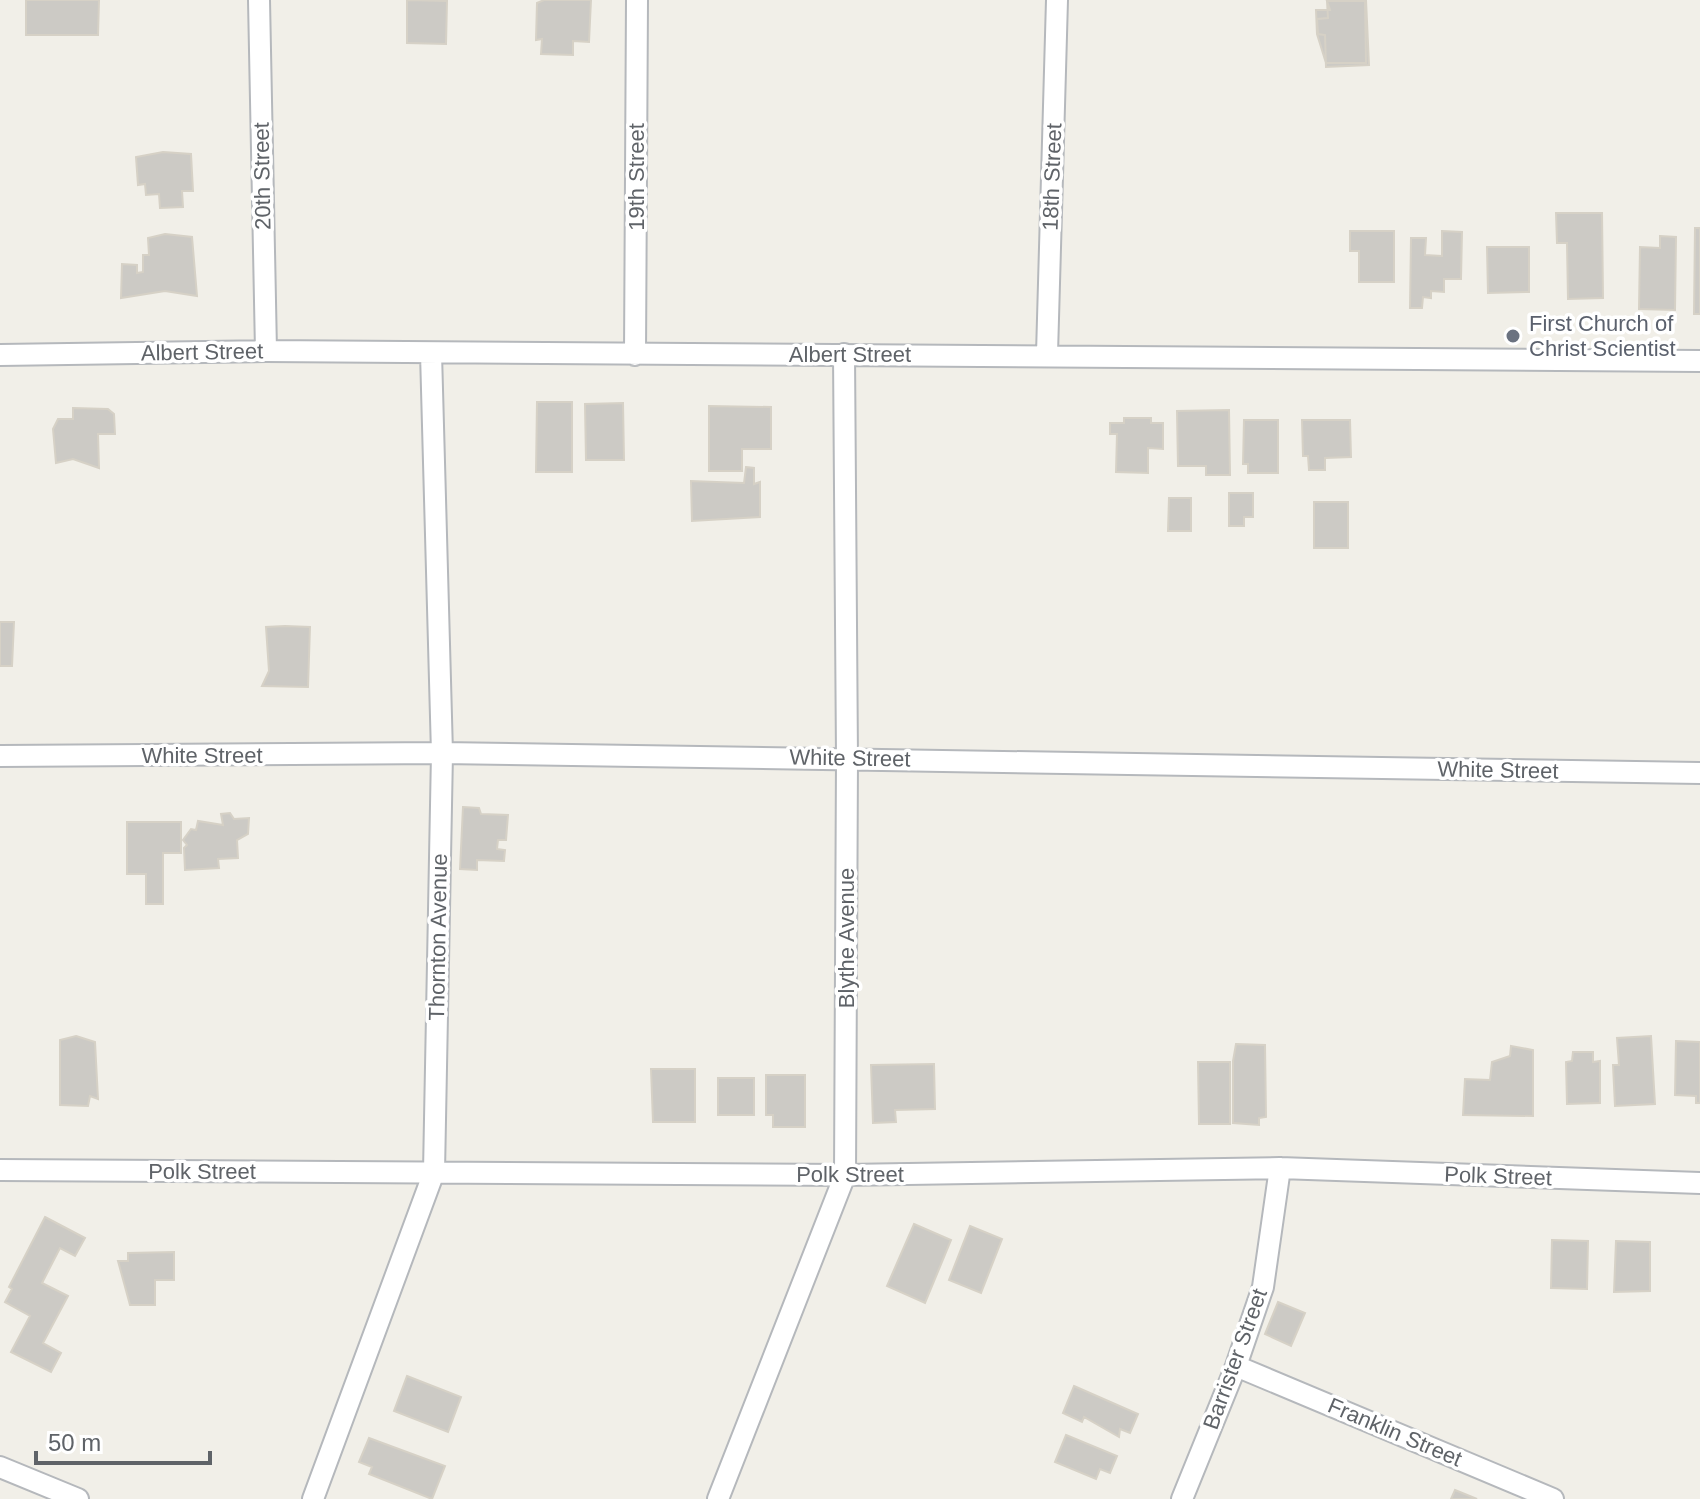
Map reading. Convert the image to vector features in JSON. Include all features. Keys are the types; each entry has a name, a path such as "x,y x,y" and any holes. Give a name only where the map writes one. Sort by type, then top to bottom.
{"street":[{"name":"20th Street","path":"259,0 266,351"},
{"name":"19th Street","path":"635,355 637,0"},
{"name":"18th Street","path":"1047,354 1057,0"},
{"name":"Albert Street","path":"0,355 266,351 635,355 1047,354 1700,361"},
{"name":"Thornton Avenue","path":"313,1499 434,1172 442,753 431,353"},
{"name":"Blythe Avenue","path":"718,1499 845,1175 847,758 844,354"},
{"name":"White Street","path":"0,756 442,753 1700,773"},
{"name":"Polk Street","path":"0,1170 845,1175 1280,1168 1700,1183"},
{"name":"Barrister Street","path":"1182,1499 1236,1366 1263,1287 1280,1168"},
{"name":"Franklin Street","path":"1236,1366 1553,1499"},
{"path":"0,1467 78,1499"}],"building":[{"path":"26,0 99,0 98,35 26,35"},
{"path":"407,0 447,1 446,44 407,43"},
{"path":"544,0 591,0 589,42 573,41 573,55 541,54 542,39 536,40 537,3"},
{"path":"1366,0 1369,65 1326,67 1325,35 1318,34 1317,19 1328,18 1327,1"},
{"path":"1327,1 1365,1 1366,63 1326,63 1317,34 1316,10 1330,10"},
{"path":"163,152 191,154 193,191 182,191 183,207 160,208 159,194 146,195 145,184 138,185 136,157"},
{"path":"1556,213 1602,213 1603,298 1568,299 1567,243 1557,243"},
{"path":"1695,228 1700,228 1700,314 1694,314"},
{"path":"1350,231 1394,231 1394,282 1359,282 1359,251 1350,251"},
{"path":"1442,231 1462,232 1461,279 1444,279 1444,292 1431,291 1431,298 1423,297 1422,308 1410,308 1411,238 1426,238 1425,255 1442,256"},
{"path":"165,234 192,237 197,296 165,291 121,298 122,264 137,265 137,273 143,272 143,255 149,255 148,238"},
{"path":"1660,236 1676,237 1675,310 1639,309 1640,247 1660,248"},
{"path":"1487,247 1529,247 1529,292 1488,293"},
{"path":"537,402 572,402 572,472 536,472"},
{"path":"623,403 624,460 586,460 585,404"},
{"path":"709,406 771,407 771,449 742,449 742,471 709,471"},
{"path":"73,408 108,409 114,414 115,434 98,434 99,468 73,459 56,463 53,429 58,419 73,419"},
{"path":"1229,410 1230,475 1206,475 1206,466 1178,466 1177,411"},
{"path":"1124,418 1151,418 1151,423 1163,423 1163,449 1148,448 1148,473 1116,472 1117,434 1110,434 1110,423 1124,423"},
{"path":"1244,420 1278,420 1278,473 1248,473 1248,464 1243,464"},
{"path":"1302,420 1350,420 1351,457 1325,458 1325,470 1309,470 1308,456 1303,456"},
{"path":"746,467 754,468 754,484 760,482 760,517 692,521 691,481 744,483"},
{"path":"1229,493 1253,493 1253,517 1244,517 1244,526 1229,526"},
{"path":"1169,498 1191,498 1191,531 1168,531"},
{"path":"1314,502 1348,502 1348,548 1314,548"},
{"path":"0,622 14,622 12,666 0,666"},
{"path":"266,627 310,627 308,687 262,686 269,671"},
{"path":"463,807 479,808 481,814 508,815 506,840 498,840 497,849 505,850 504,861 477,860 477,870 460,869"},
{"path":"230,813 234,819 249,818 248,834 237,840 238,858 218,859 219,868 185,870 184,848 187,845 183,840 191,829 196,830 198,821 223,825 221,814"},
{"path":"127,822 181,822 181,853 163,853 163,904 146,904 146,874 127,874"},
{"path":"76,1036 95,1042 98,1099 90,1096 88,1106 60,1105 60,1040"},
{"path":"1651,1036 1655,1104 1615,1106 1613,1065 1619,1065 1617,1038"},
{"path":"1676,1041 1700,1042 1700,1103 1696,1103 1696,1096 1675,1095"},
{"path":"1236,1044 1265,1045 1266,1117 1259,1118 1259,1125 1233,1123"},
{"path":"1511,1046 1533,1050 1533,1116 1463,1115 1465,1079 1490,1080 1492,1062 1510,1056"},
{"path":"1573,1052 1593,1052 1593,1062 1600,1061 1600,1103 1567,1104 1566,1062 1572,1061"},
{"path":"1198,1062 1230,1062 1230,1124 1199,1124"},
{"path":"934,1064 935,1109 895,1110 896,1122 873,1123 871,1065"},
{"path":"651,1069 695,1069 695,1122 653,1122"},
{"path":"766,1075 805,1075 805,1127 773,1127 773,1115 766,1115"},
{"path":"718,1078 754,1078 754,1115 718,1115"},
{"path":"45,1217 85,1238 75,1256 60,1248 42,1283 68,1296 43,1343 61,1353 51,1372 11,1352 30,1316 5,1302 12,1289 9,1287"},
{"path":"914,1224 951,1240 925,1303 887,1286"},
{"path":"970,1226 1002,1239 981,1293 949,1280"},
{"path":"1552,1240 1588,1241 1587,1289 1551,1288"},
{"path":"1616,1241 1650,1242 1650,1291 1614,1292"},
{"path":"174,1252 174,1280 155,1280 155,1305 130,1305 118,1261 128,1261 128,1253"},
{"path":"1278,1302 1305,1313 1291,1346 1265,1334"},
{"path":"407,1376 461,1397 448,1432 394,1411"},
{"path":"1074,1386 1138,1414 1130,1433 1120,1429 1119,1437 1084,1417 1082,1422 1063,1413"},
{"path":"1066,1435 1117,1456 1110,1473 1100,1469 1096,1479 1055,1462"},
{"path":"369,1438 445,1466 432,1499 369,1474 372,1467 359,1462"},
{"path":"1455,1490 1477,1499 1451,1499"}],"place":[{"name":"First Church of Christ Scientist","path":"1513,336"}]}
